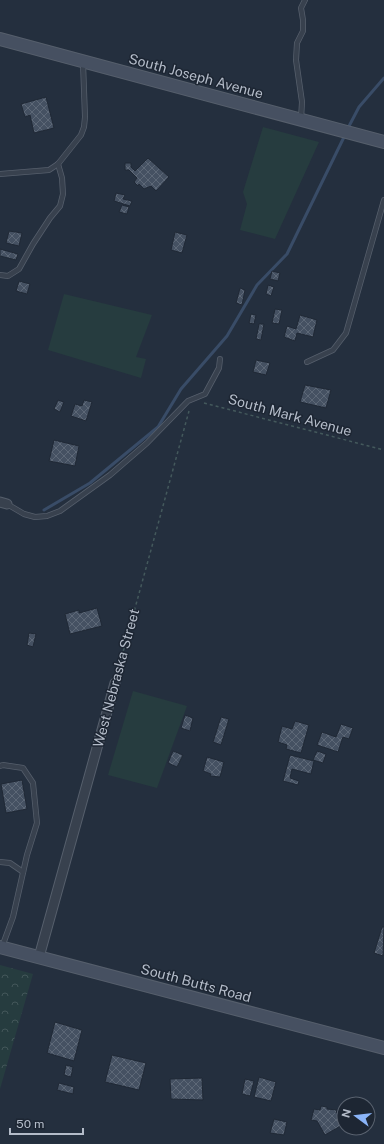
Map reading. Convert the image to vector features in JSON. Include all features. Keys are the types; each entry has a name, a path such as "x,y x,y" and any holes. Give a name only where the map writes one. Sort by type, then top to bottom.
{"main road":[{"name":"South Joseph Avenue","path":"0,39 384,142"},
{"name":"South Butts Road","path":"1,947 384,1048"}],"street":[{"name":"West Nebraska Street","path":"39,957 115,683"}],"lane":[{"path":"301,120 302,102 296,60 297,43 303,31 301,8 305,0"},
{"path":"0,174 49,170 58,164 81,135 84,127 83,61"},
{"path":"0,275 8,276 20,269 33,244 50,218 60,206 63,194 62,178 58,164"},
{"path":"308,362 333,350 346,333 384,200"},
{"path":"4,503 24,514 35,517 48,516 60,511 110,475 148,443 184,405 205,394 220,368 220,359"},
{"path":"0,766 23,768 33,783 37,823 23,872 13,917 1,947"},
{"path":"0,862 10,863 23,872"}],"path":[{"name":"South Mark Avenue","path":"192,400 384,450"},
{"name":"West Nebraska Street","path":"115,683 192,400"}],"green space":[{"path":"263,127 319,142 275,239 240,230 247,204 243,192"},
{"path":"64,294 152,315 136,357 146,359 141,378 48,350"},
{"path":"133,691 187,706 157,788 108,775"},
{"path":"0,965 33,974 0,1089"}],"building":[{"path":"46,97 54,128 34,133 30,115 25,117 21,104"},
{"path":"148,158 169,177 156,191 151,186 144,189 139,184 138,186 134,182 137,178 129,170 125,170 125,163 131,163 131,167 135,171"},
{"path":"116,193 125,195 123,199 132,201 130,206 114,201"},
{"path":"122,205 129,207 127,214 119,212"},
{"path":"9,231 22,233 19,246 6,243"},
{"path":"175,232 187,235 182,253 171,250"},
{"path":"0,249 18,254 16,260 0,256"},
{"path":"272,271 280,273 278,281 270,279"},
{"path":"19,281 30,284 27,294 16,291"},
{"path":"268,285 274,287 271,296 266,294"},
{"path":"240,288 245,290 242,305 236,303"},
{"path":"275,309 282,310 279,324 272,323"},
{"path":"251,314 256,315 254,324 249,323"},
{"path":"300,315 317,320 313,337 297,333 295,341 284,337 287,326 296,329"},
{"path":"259,324 264,324 261,340 256,339"},
{"path":"256,360 270,363 266,375 253,372"},
{"path":"305,385 331,390 326,408 300,402"},
{"path":"58,400 64,402 60,412 54,409"},
{"path":"84,400 92,402 86,421 71,416 75,404 82,406"},
{"path":"54,440 79,446 75,466 49,461"},
{"path":"97,608 102,626 70,634 65,614 79,610 79,613"},
{"path":"29,633 36,634 33,647 27,645"},
{"path":"185,715 193,718 190,731 181,728"},
{"path":"221,717 229,719 221,745 213,742"},
{"path":"295,721 309,725 301,753 286,749 287,745 278,742 282,726 292,729"},
{"path":"341,724 353,728 349,739 343,737 338,752 317,745 322,732 336,737"},
{"path":"173,751 183,755 177,767 168,763"},
{"path":"317,751 326,754 323,763 313,760"},
{"path":"290,755 314,761 311,774 292,769 290,778 299,781 298,785 283,781"},
{"path":"207,757 224,762 220,777 210,776 211,774 203,771"},
{"path":"22,780 27,809 6,813 1,784"},
{"path":"382,927 384,927 383,956 374,953"},
{"path":"55,1022 82,1030 74,1061 47,1053"},
{"path":"112,1055 146,1063 139,1090 105,1082"},
{"path":"66,1065 73,1067 71,1077 64,1075"},
{"path":"259,1077 276,1082 271,1101 254,1097"},
{"path":"202,1078 203,1100 171,1099 170,1079"},
{"path":"245,1079 254,1081 250,1096 242,1094"},
{"path":"59,1083 74,1087 73,1094 57,1090"},
{"path":"321,1106 327,1107 327,1109 336,1110 336,1129 325,1135 317,1121 311,1120 314,1109 320,1110"},
{"path":"274,1119 287,1122 284,1135 270,1133"}],"waterway":[{"path":"347,130 359,107 384,78"},
{"path":"44,510 90,483 158,427 181,389 227,336 257,285 287,254 345,135"}]}
